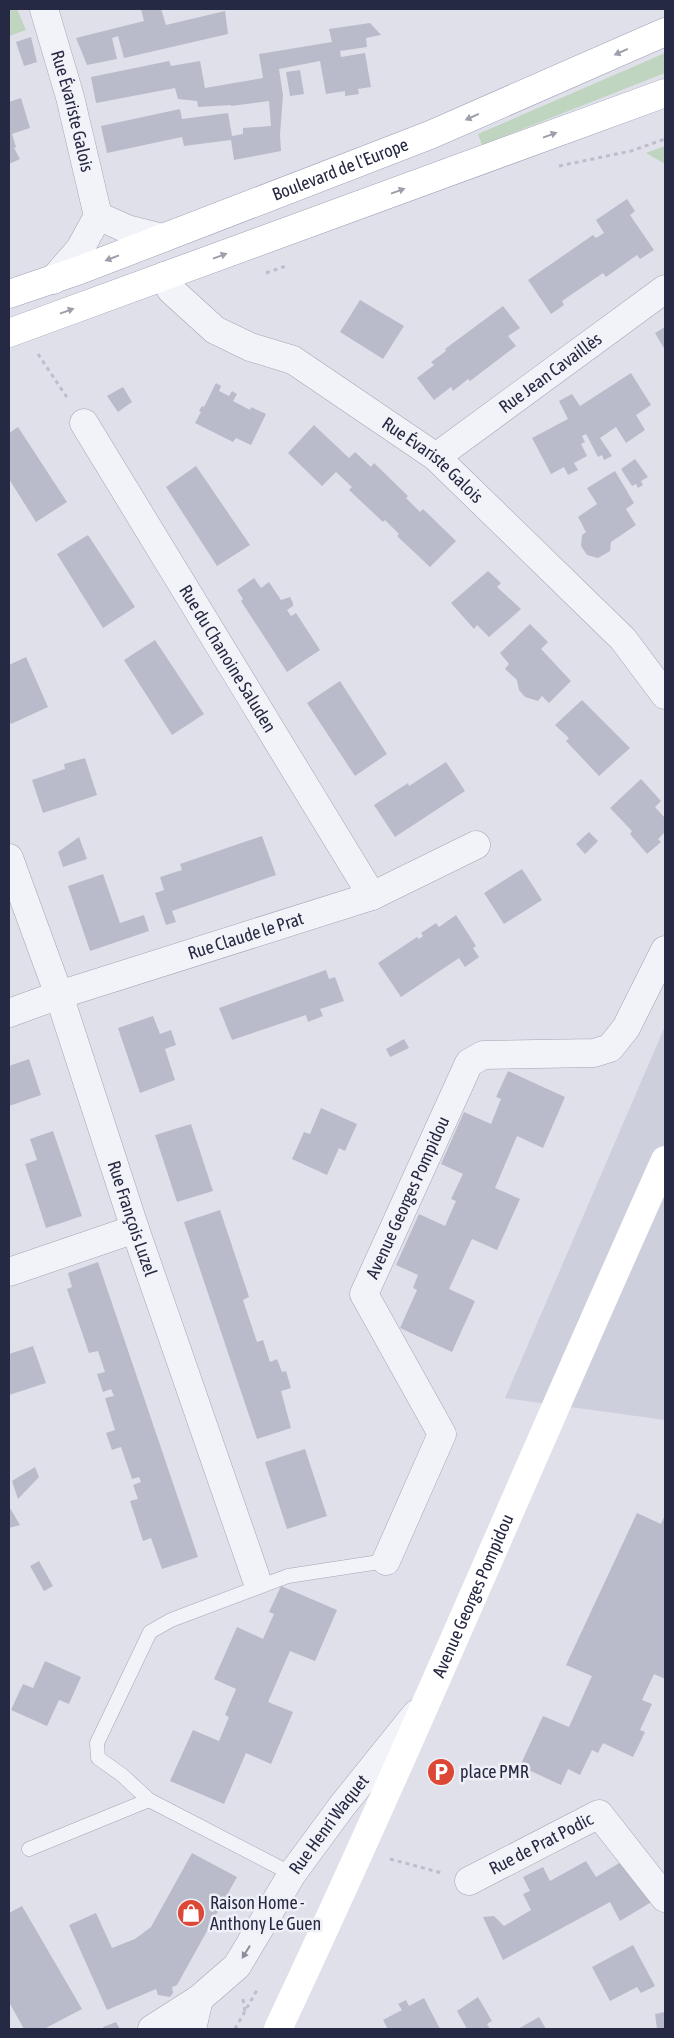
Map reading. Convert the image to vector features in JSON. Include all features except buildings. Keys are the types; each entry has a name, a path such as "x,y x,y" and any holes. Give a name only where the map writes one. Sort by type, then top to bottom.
{"main road":[{"name":"Boulevard de l'Europe","path":"9,294 53,280 430,135 665,32"},
{"path":"15,330 665,93"},
{"name":"Avenue Georges Pompidou","path":"278,2029 340,1897 428,1700 566,1381 665,1160"}],"street":[{"name":"Rue Évariste Galois","path":"44,9 70,97 98,216"},
{"path":"53,280 80,249 98,216 127,229 163,238"},
{"name":"Rue Évariste Galois","path":"164,276 171,290 215,330 250,347 293,360 436,457 624,639 665,695"},
{"name":"Rue Jean Cavaillès","path":"436,457 665,289"},
{"name":"Rue du Chanoine Saluden","path":"84,423 372,896"},
{"name":"Rue Claude le Prat","path":"9,1013 59,995 372,896 476,845"},
{"name":"Rue François Luzel","path":"9,858 59,995 135,1229 256,1578"},
{"name":"Avenue Georges Pompidou","path":"386,1561 442,1434 364,1294 468,1063 483,1055 594,1053 610,1048 626,1028 665,950"},
{"path":"9,1272 135,1229"},
{"name":"Rue Henri Waquet","path":"152,2029 200,2000 237,1966 292,1874 342,1806 428,1700"},
{"name":"Rue de Prat Podic","path":"469,1881 599,1814 665,1898"},
{"path":"192,2029 200,2000"}],"lane":[{"path":"292,1874 149,1800 122,1775 98,1758 97,1743 150,1632 171,1620 288,1576 386,1561"},
{"path":"29,1849 149,1800"}],"path":[{"path":"555,167 631,151 665,139"},
{"path":"258,276 295,263"},
{"path":"15,330 84,423"},
{"path":"390,1858 469,1881"}],"shaded area":[{"path":"665,1026 665,1420 505,1398"}],"green space":[{"path":"9,9 17,9 26,30 9,36"},
{"path":"665,53 665,73 482,145 478,134"},
{"path":"665,146 665,164 646,153"}],"place":[{"name":"place PMR","path":"441,1772"},
{"name":"Raison Home - Anthony Le Guen","path":"191,1913"}]}
